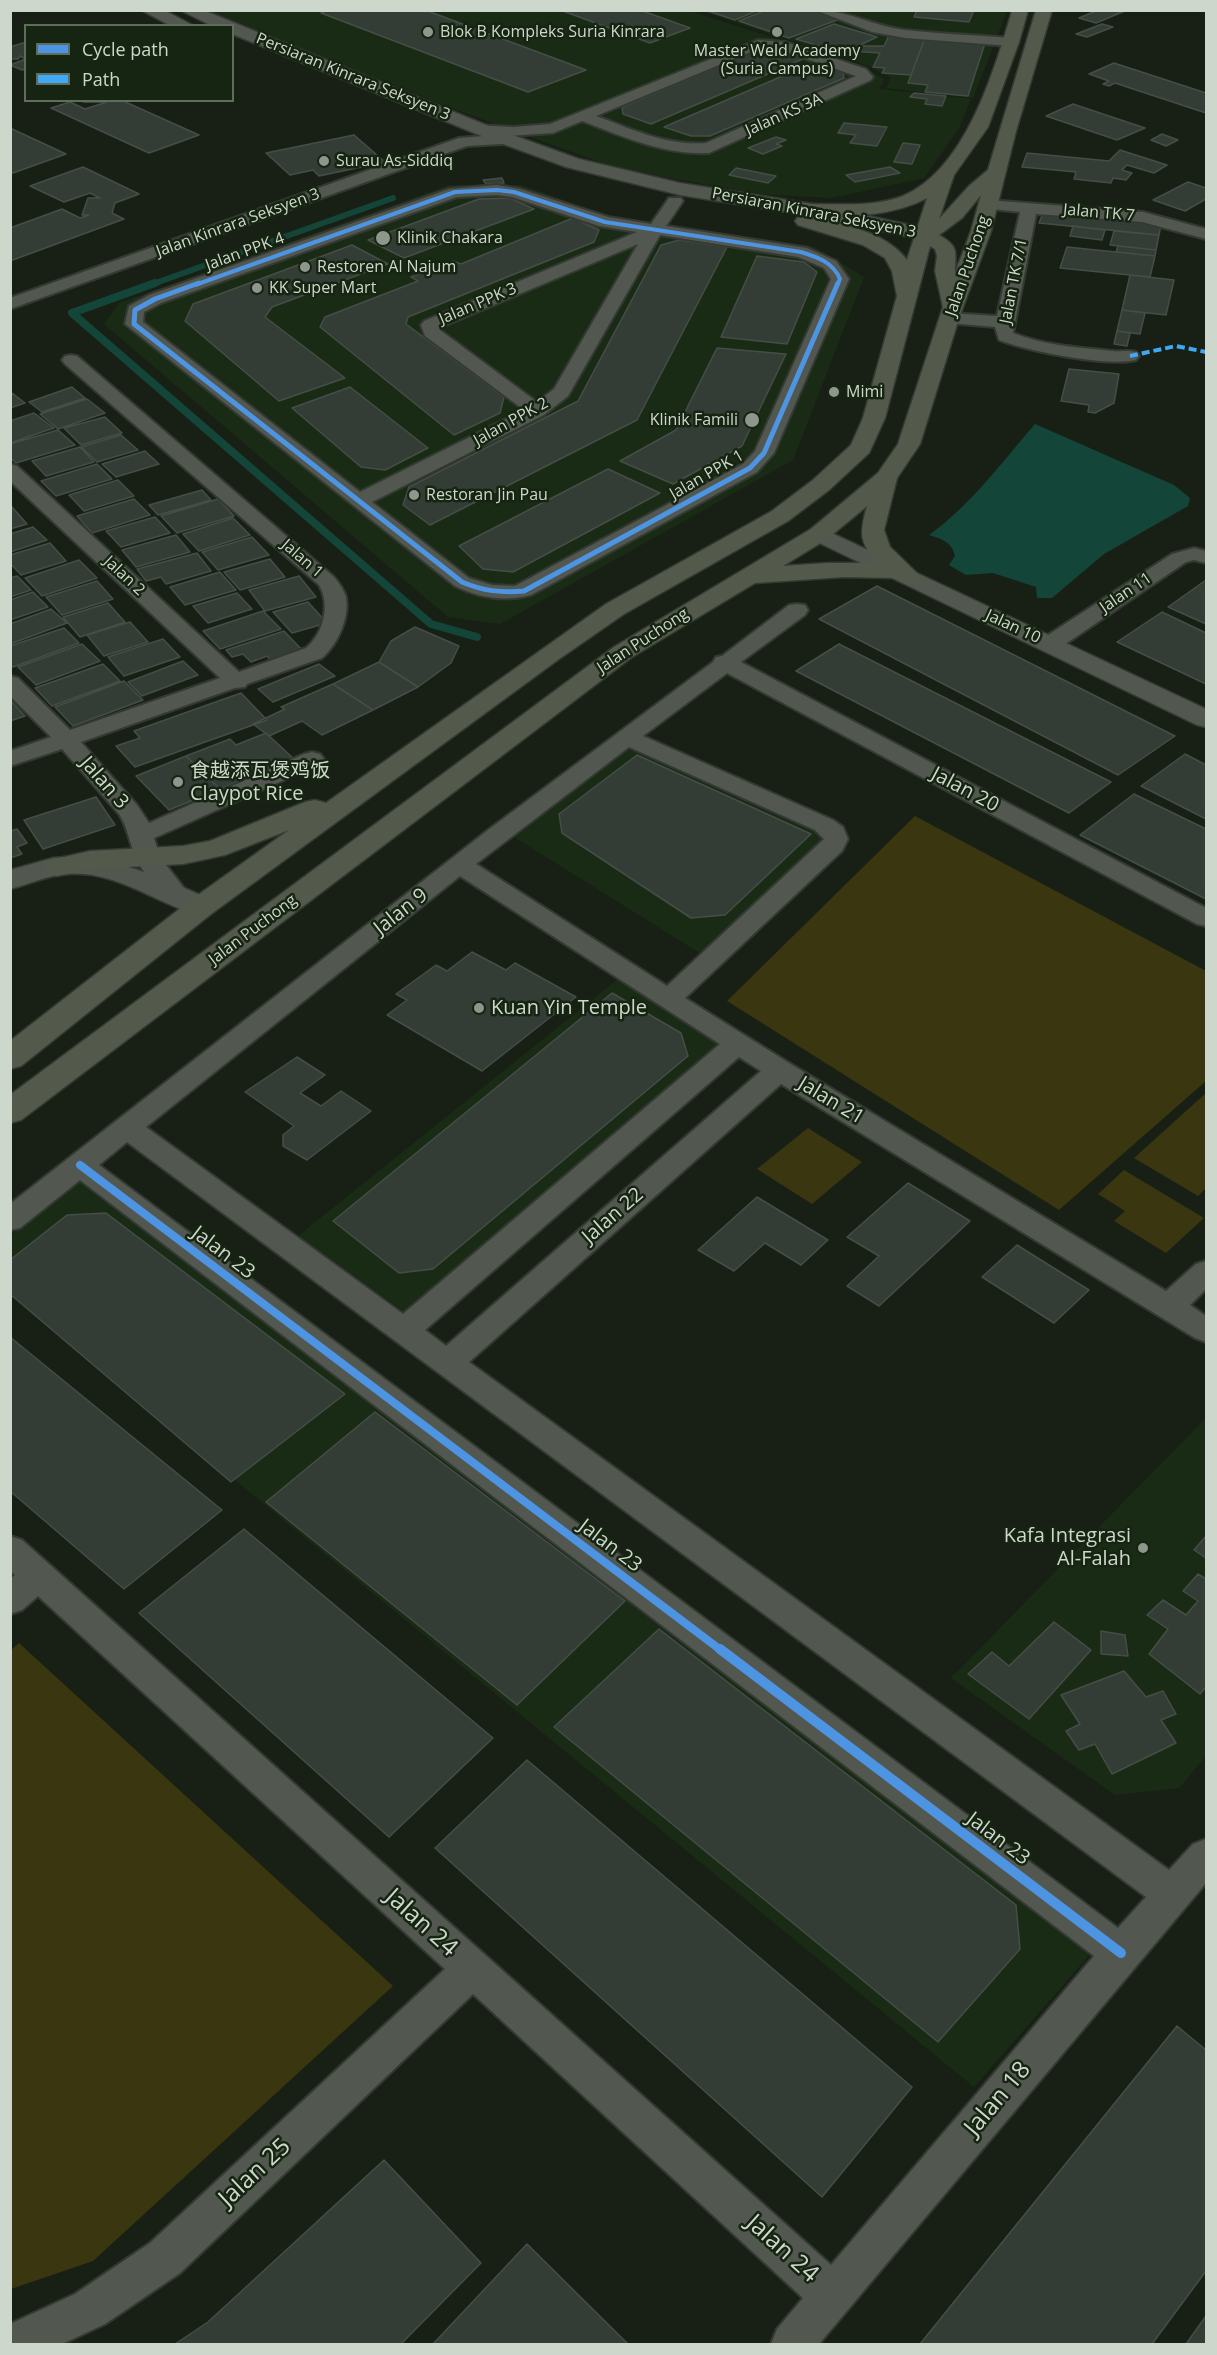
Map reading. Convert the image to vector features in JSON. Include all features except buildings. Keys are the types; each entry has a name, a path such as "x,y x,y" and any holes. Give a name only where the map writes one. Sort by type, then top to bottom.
{"main road":[{"path":"149,10 181,24"},
{"path":"188,10 222,24"},
{"path":"10,1058 190,902 386,774 615,609 780,516 821,485 861,448 874,418 924,234 945,176 978,127 1011,42 1020,10"},
{"name":"Jalan Puchong","path":"10,1112 623,652 819,534 886,478 909,444 951,314 981,231 1044,10"},
{"name":"Persiaran Kinrara Seksyen 3","path":"234,29 471,131 554,173 675,201 808,216"},
{"name":"Persiaran Kinrara Seksyen 3","path":"234,45 471,131 508,139 557,158 608,173 880,233 924,234"},
{"path":"924,234 953,219 978,186 996,173"},
{"path":"808,216 887,206 924,193 945,176"},
{"path":"808,216 863,239 893,255 900,265 906,296"},
{"path":"924,234 944,246 947,256 945,271 951,314"},
{"path":"654,586 705,579 773,541 792,535 819,534 818,521 823,512 843,498 862,469 861,448"},
{"path":"886,478 872,530 879,550 903,574"},
{"name":"Jalan 10","path":"819,534 1206,719"},
{"path":"713,596 748,579 792,570 835,568 903,574"},
{"path":"10,879 143,847 183,855 242,840 342,797 386,774"},
{"path":"57,867 77,865 108,870 190,902 234,905 264,898 347,859"},
{"path":"159,1000 198,952 208,927 190,902"}],"street":[{"path":"822,10 872,28 905,34 1011,42"},
{"name":"Jalan KS 3A","path":"471,131 514,132 553,128 582,116 758,44 780,45 861,72 866,77 709,148 692,150 673,148 582,116"},
{"path":"553,128 548,146 557,158"},
{"name":"Jalan Kinrara Seksyen 3","path":"10,304 238,246 471,131"},
{"name":"Jalan PPK 4","path":"358,501 134,324 135,310 238,246 455,192 514,192 604,222 654,231"},
{"name":"Jalan PPK 2","path":"358,501 537,411 561,392 654,231 675,201"},
{"name":"Jalan TK 7","path":"988,205 1143,217 1206,234"},
{"name":"Jalan TK 7/1","path":"1029,207 1003,330 1005,336 1025,344 1115,357 1130,356"},
{"name":"Jalan PPK 3","path":"537,411 431,332 430,325 654,231"},
{"name":"Jalan PPK 1","path":"358,501 462,582 477,589 500,594 525,591 750,468 764,453 840,279 839,273 823,260 801,252 654,231"},
{"path":"951,314 1005,322"},
{"name":"Jalan 1","path":"10,759 237,682 314,653 323,648 336,603 334,592 327,581 71,360"},
{"name":"Jalan 2","path":"10,470 237,682"},
{"name":"Jalan 11","path":"1050,644 1179,558 1194,554 1206,557"},
{"name":"Jalan 9","path":"10,1220 460,865 724,662 797,609"},
{"name":"Jalan 20","path":"724,662 1206,918"},
{"name":"Jalan 3","path":"10,683 67,740 129,810 137,823 143,847 190,902"},
{"path":"626,737 824,825 834,832 836,839 833,846 668,1000"},
{"path":"143,847 312,759"},
{"name":"Jalan 21","path":"460,865 737,1044 1206,1330"},
{"path":"404,1331 737,1044"},
{"name":"Jalan 22","path":"447,1362 779,1070"},
{"path":"127,1128 1173,1895"},
{"name":"Jalan 23","path":"80,1165 1121,1953"},
{"path":"1169,1307 1206,1272"},
{"name":"Jalan 24","path":"10,1550 833,2296"},
{"path":"10,1600 38,1575"},
{"name":"Jalan 18","path":"792,2344 1121,1953 1206,1856"},
{"name":"Jalan 25","path":"15,2344 90,2309 165,2258 472,1969"}],"shaded area":[{"path":"207,11 690,11 864,67 884,79 879,89 971,99 959,128 924,178 831,198 758,194 608,165 451,108"},
{"path":"701,11 1007,11 973,98 886,88 891,78 868,66"},
{"path":"449,185 522,185 613,218 813,246 864,277 793,460 500,624 448,617 104,324 119,303"},
{"path":"627,747 817,829 824,835 823,843 703,955 511,835"},
{"path":"915,816 1206,971 1206,1081 1059,1210 727,1001"},
{"path":"618,979 719,1043 405,1312 298,1236"},
{"path":"1206,1093 1206,1188 1198,1196 1134,1158"},
{"path":"808,1128 862,1162 812,1204 757,1169"},
{"path":"1124,1170 1204,1218 1166,1253 1114,1221 1125,1211 1098,1194"},
{"path":"78,1180 411,1430 1093,1951 974,2087 11,1296 11,1235"},
{"name":"Kafa Integrasi Al-Falah","path":"1206,1418 1206,1756 1179,1788 1115,1795 951,1678"},
{"path":"19,1643 393,1986 93,2261 11,2289 10,1651"}],"water":[{"path":"1035,424 1174,485 1190,498 1188,506 1104,554 1052,598 1037,598 1036,587 993,573 966,575 949,565 955,556 949,544 929,535 972,497"}],"waterway":[{"path":"150,285 393,198"},
{"path":"155,283 72,313 431,624 477,637"}],"marked path":[{"path":"1130,356 1168,346 1185,346 1206,352"}],"cycle path":[{"path":"497,190 514,192 605,222 801,252 830,264 840,279 764,453 750,468 524,591 507,592 492,592 462,582 134,324 135,310 155,299 455,192 497,190"},
{"path":"80,1165 1121,1953"}],"place":[{"name":"Blok B Kompleks Suria Kinrara","path":"428,32"},
{"name":"Master Weld Academy (Suria Campus)","path":"777,32"},
{"name":"Surau As-Siddiq","path":"324,161"},
{"name":"Klinik Chakara","path":"383,238"},
{"name":"Restoren Al Najum","path":"305,267"},
{"name":"KK Super Mart","path":"257,288"},
{"name":"Mimi","path":"834,392"},
{"name":"Klinik Famili","path":"752,420"},
{"name":"Restoran Jin Pau","path":"414,495"},
{"name":"食越添瓦煲鸡饭 Claypot Rice","path":"178,782"},
{"name":"Kuan Yin Temple","path":"479,1008"},
{"name":"Kafa Integrasi Al-Falah","path":"1143,1548"}]}
